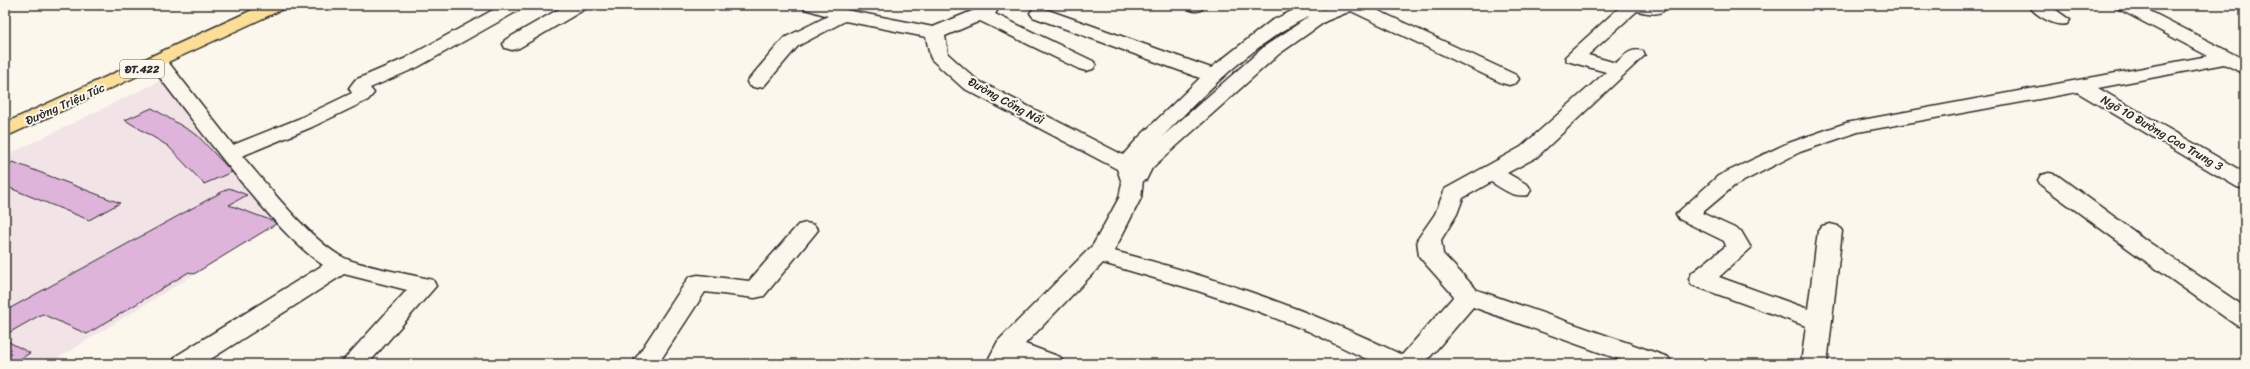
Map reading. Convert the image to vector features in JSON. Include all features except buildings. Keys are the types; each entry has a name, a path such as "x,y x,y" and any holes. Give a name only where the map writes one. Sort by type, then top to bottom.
{"main road":[{"name":"Đường Triệu Túc","path":"5,131 158,62 277,5"}],"street":[{"path":"229,154 305,123 361,96 364,93 359,88 362,84 411,62 515,5"},
{"path":"512,44 579,5"},
{"path":"811,5 842,15 935,33 982,10 1086,65"},
{"path":"1003,356 1103,248 1130,198 1130,174 1145,142 1214,76 1277,25 1318,5"},
{"path":"1130,174 1143,165 1272,50 1320,17 1351,5 1509,79"},
{"path":"1620,70 1574,57 1633,5 1656,9 1660,5"},
{"path":"2037,5 2061,20"},
{"path":"2125,5 2245,68"},
{"path":"1039,13 1214,76"},
{"path":"757,82 778,55 791,42 826,26 842,15"},
{"name":"Đường Cổng Nổi","path":"935,33 939,56 970,84 1130,174"},
{"path":"1636,55 1529,152 1452,194 1446,214 1429,240 1431,256 1468,296 1659,364"},
{"path":"1819,322 1701,279 1739,248 1733,236 1687,214 1726,181 1793,148 1854,127 2227,58"},
{"path":"158,62 229,154 287,222 316,249 340,265 424,286 353,364"},
{"name":"Ngõ 10 Đường Cao Trung 3","path":"2080,85 2245,182"},
{"path":"1491,173 1520,190"},
{"path":"2049,180 2142,248 2245,319"},
{"path":"645,364 698,283 755,290 806,230"},
{"path":"1814,364 1830,231"},
{"path":"1098,254 1164,272 1267,305 1342,336 1399,364"},
{"path":"185,363 340,265"},
{"path":"1409,364 1468,296"},
{"path":"1003,356 1051,364"}],"shaded area":[{"path":"164,79 278,223 48,364 5,364 5,156"}]}
